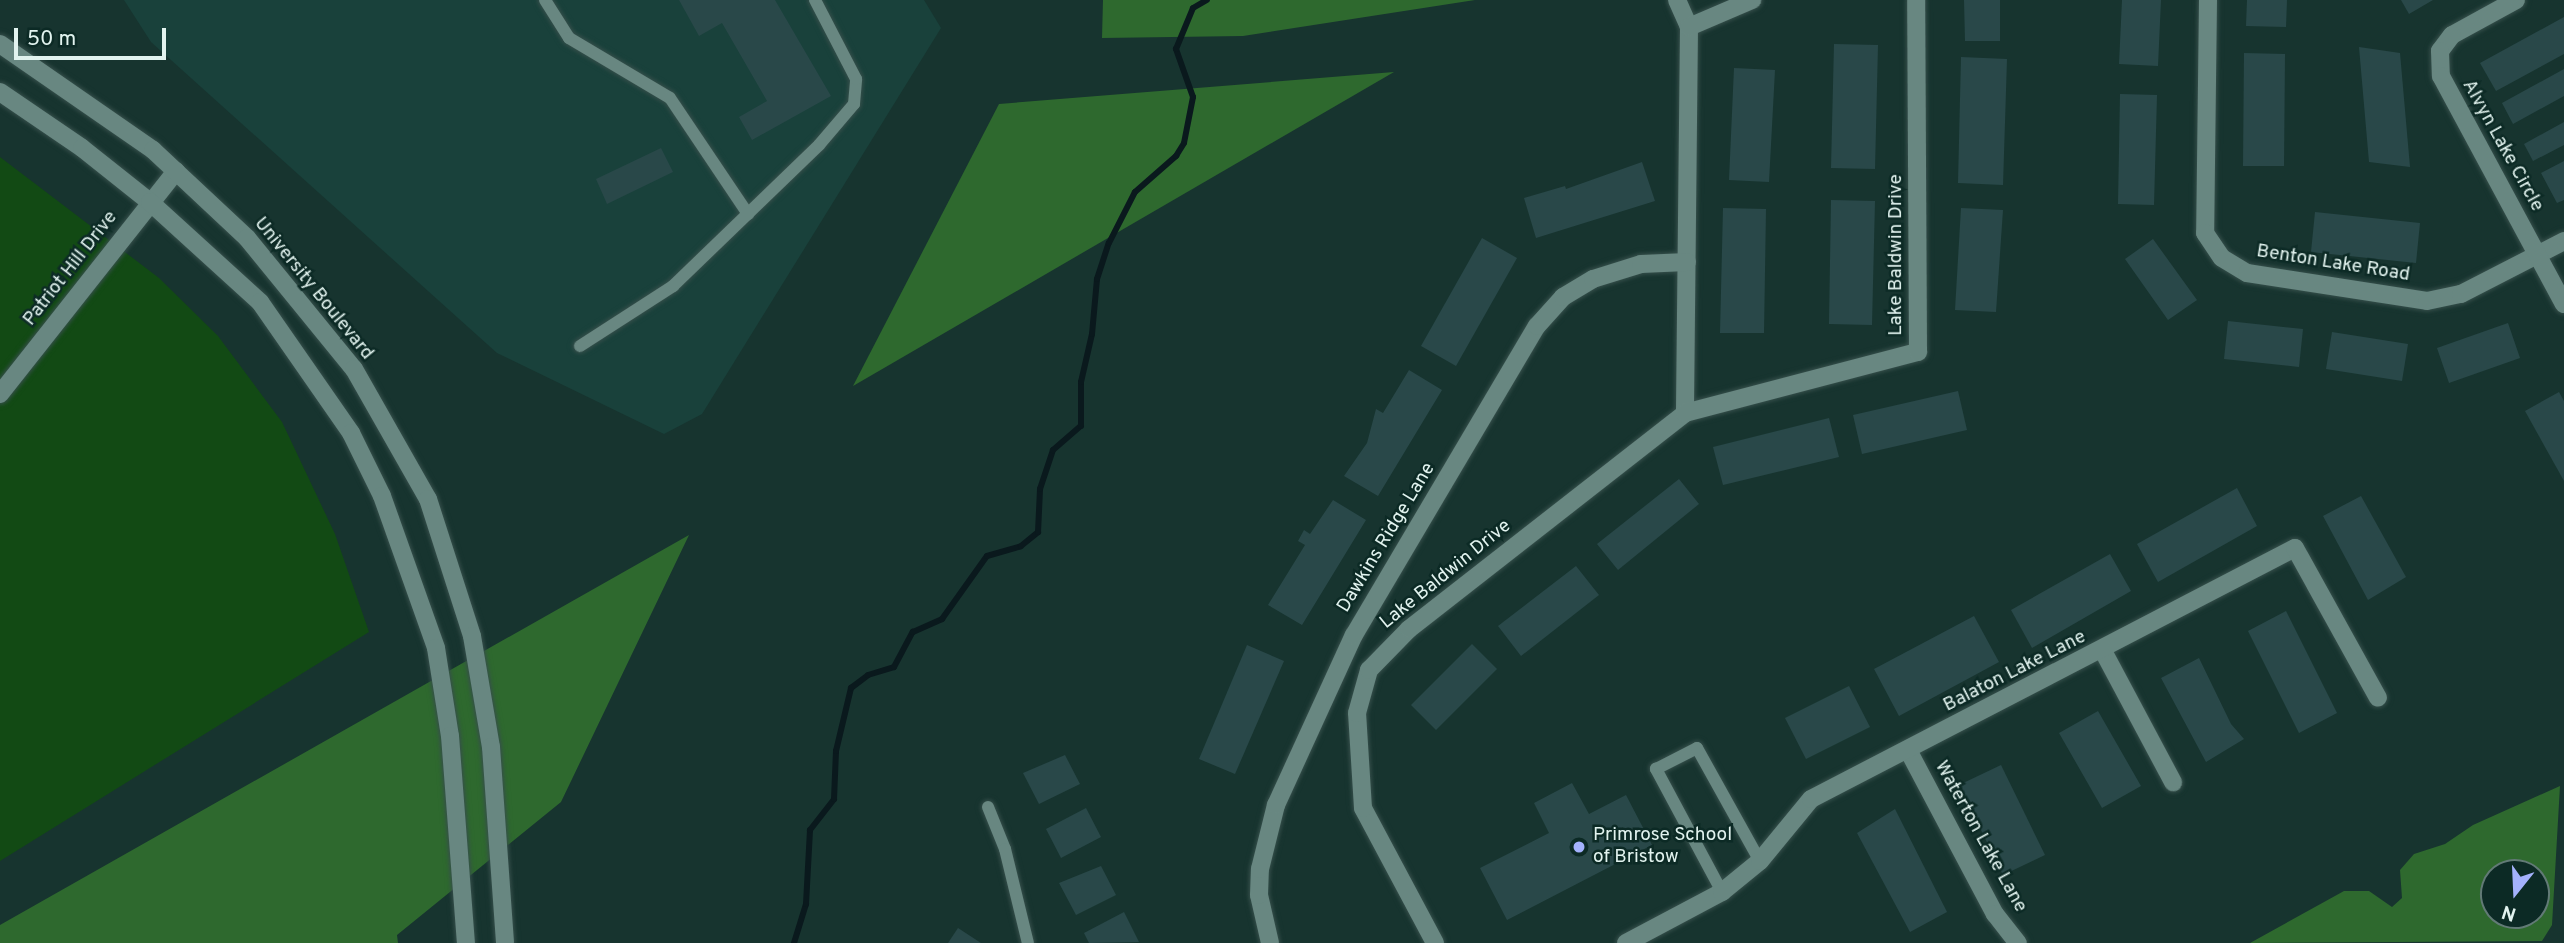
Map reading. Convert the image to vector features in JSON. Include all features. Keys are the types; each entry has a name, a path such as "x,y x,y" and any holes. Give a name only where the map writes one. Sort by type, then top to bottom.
{"street":[{"path":"1677,0 1689,27 1685,413"},
{"path":"1689,27 1752,0"},
{"name":"Lake Baldwin Drive","path":"1436,943 1363,808 1357,713 1363,682 1376,661 1409,629 1685,413 1918,352 1916,0"},
{"name":"Benton Lake Road","path":"2208,0 2205,233 2222,258 2247,273 2427,301 2461,294 2564,241"},
{"name":"Alvyn Lake Circle","path":"2516,0 2452,36 2440,51 2441,76 2564,304"},
{"name":"University Boulevard","path":"0,44 153,150 247,238 354,369 428,499 472,636 485,710 505,943"},
{"path":"0,92 150,202 260,302 351,433 382,496 416,583 436,648 450,736 466,943"},
{"name":"Patriot Hill Drive","path":"0,394 176,171"},
{"name":"Dawkins Ridge Lane","path":"1270,943 1259,895 1260,869 1276,805 1354,635 1537,326 1563,297 1593,279 1641,264 1687,262"},
{"name":"Balaton Lake Lane","path":"1626,943 1722,892 1760,861 1811,799 2103,650 2295,548 2378,698"},
{"path":"2103,650 2173,782"},
{"name":"Waterton Lake Lane","path":"1908,750 1995,914 2018,943"}],"lane":[{"path":"545,0 569,38 670,98 748,214"},
{"path":"580,346 673,286 748,214 854,104 856,79 815,0"},
{"path":"1722,892 1656,769 1697,748 1760,861"},
{"path":"988,807 1005,849 1028,943"}],"shaded area":[{"path":"124,0 924,0 941,28 702,414 664,434 497,353 151,42"}],"green space":[{"path":"1103,0 1475,0 1243,36 1102,38"},
{"path":"1394,72 853,386 999,104"},
{"path":"0,157 159,278 218,336 282,422 335,534 369,632 0,861"},
{"path":"689,535 561,802 397,935 398,943 0,943 0,925"},
{"path":"2560,786 2550,928 2550,859 2480,859 2480,929 2550,929 2542,941 2250,943 2344,891 2369,891 2392,907 2402,898 2400,870 2414,854 2445,844 2473,825"}],"building":[{"path":"679,0 775,0 831,96 752,140 739,117 767,101 722,23 699,36"},
{"path":"1964,0 2000,0 2000,41 1965,41"},
{"path":"2122,0 2161,0 2158,66 2119,64"},
{"path":"2247,0 2287,0 2286,27 2246,26"},
{"path":"2401,0 2433,0 2409,14"},
{"path":"2564,17 2564,54 2496,91 2480,63"},
{"path":"1834,44 1878,45 1875,169 1831,168"},
{"path":"2359,47 2400,53 2410,167 2369,162"},
{"path":"2244,53 2285,54 2284,166 2243,166"},
{"path":"1961,57 2007,59 2003,185 1958,183"},
{"path":"1734,68 1775,70 1769,182 1729,180"},
{"path":"2564,69 2564,96 2513,124 2502,103"},
{"path":"2120,94 2157,95 2154,205 2118,204"},
{"path":"2564,122 2564,145 2533,161 2524,144"},
{"path":"661,148 673,172 607,204 596,179"},
{"path":"2564,161 2564,200 2557,203 2541,173"},
{"path":"1642,162 1655,201 1536,238 1524,198 1565,186 1566,189"},
{"path":"1831,200 1875,201 1872,325 1829,324"},
{"path":"1723,208 1766,209 1764,333 1720,333"},
{"path":"1961,208 2003,210 1996,312 1955,310"},
{"path":"2315,212 2420,223 2416,263 2311,252"},
{"path":"1482,238 1517,258 1456,366 1421,346"},
{"path":"2153,239 2197,300 2168,320 2125,259"},
{"path":"2228,321 2303,329 2299,367 2224,359"},
{"path":"2508,323 2520,358 2449,383 2437,348"},
{"path":"2332,332 2408,344 2402,381 2326,369"},
{"path":"1409,370 1442,390 1378,496 1344,476 1367,443 1376,409 1383,413"},
{"path":"1958,391 1967,430 1862,454 1853,415"},
{"path":"2559,392 2564,401 2564,481 2525,411"},
{"path":"1829,418 1839,457 1723,485 1713,447"},
{"path":"1679,479 1699,504 1618,570 1597,544"},
{"path":"2237,488 2257,526 2158,582 2137,544"},
{"path":"2361,496 2406,577 2368,600 2323,516"},
{"path":"1333,500 1366,520 1302,625 1268,605 1305,545 1298,541 1304,530 1310,534"},
{"path":"2110,554 2131,591 2032,648 2011,610"},
{"path":"1576,566 1599,595 1521,656 1498,626"},
{"path":"2286,611 2337,713 2299,733 2248,631"},
{"path":"1974,616 1999,662 1899,716 1874,669"},
{"path":"1472,644 1497,669 1436,730 1411,705"},
{"path":"1247,645 1284,661 1235,774 1199,759"},
{"path":"2199,658 2231,724 2244,739 2206,762 2161,678"},
{"path":"1849,686 1870,727 1806,759 1785,718"},
{"path":"2098,711 2141,786 2102,808 2059,733"},
{"path":"1065,755 1080,784 1039,804 1023,773"},
{"path":"2001,765 2045,855 2003,875 1959,785"},
{"path":"1572,783 1589,814 1626,795 1652,845 1507,920 1480,868 1549,833 1534,803"},
{"path":"1086,808 1101,837 1061,858 1046,829"},
{"path":"1895,809 1947,912 1910,932 1857,833"},
{"path":"1101,866 1116,895 1076,915 1059,883"},
{"path":"1124,912 1139,942 1089,943 1084,933"},
{"path":"958,928 981,943 948,943"}],"waterway":[{"path":"794,943 806,904 810,830 834,799 836,751 851,688 868,675 894,667 913,632 942,619 987,556 1021,546 1038,532 1040,489 1053,450 1081,426 1081,382 1092,334 1097,279 1109,243 1135,192 1176,156 1184,143 1193,97 1176,49 1193,8 1207,0"}],"place":[{"name":"Primrose School of Bristow","path":"1579,847"}]}
